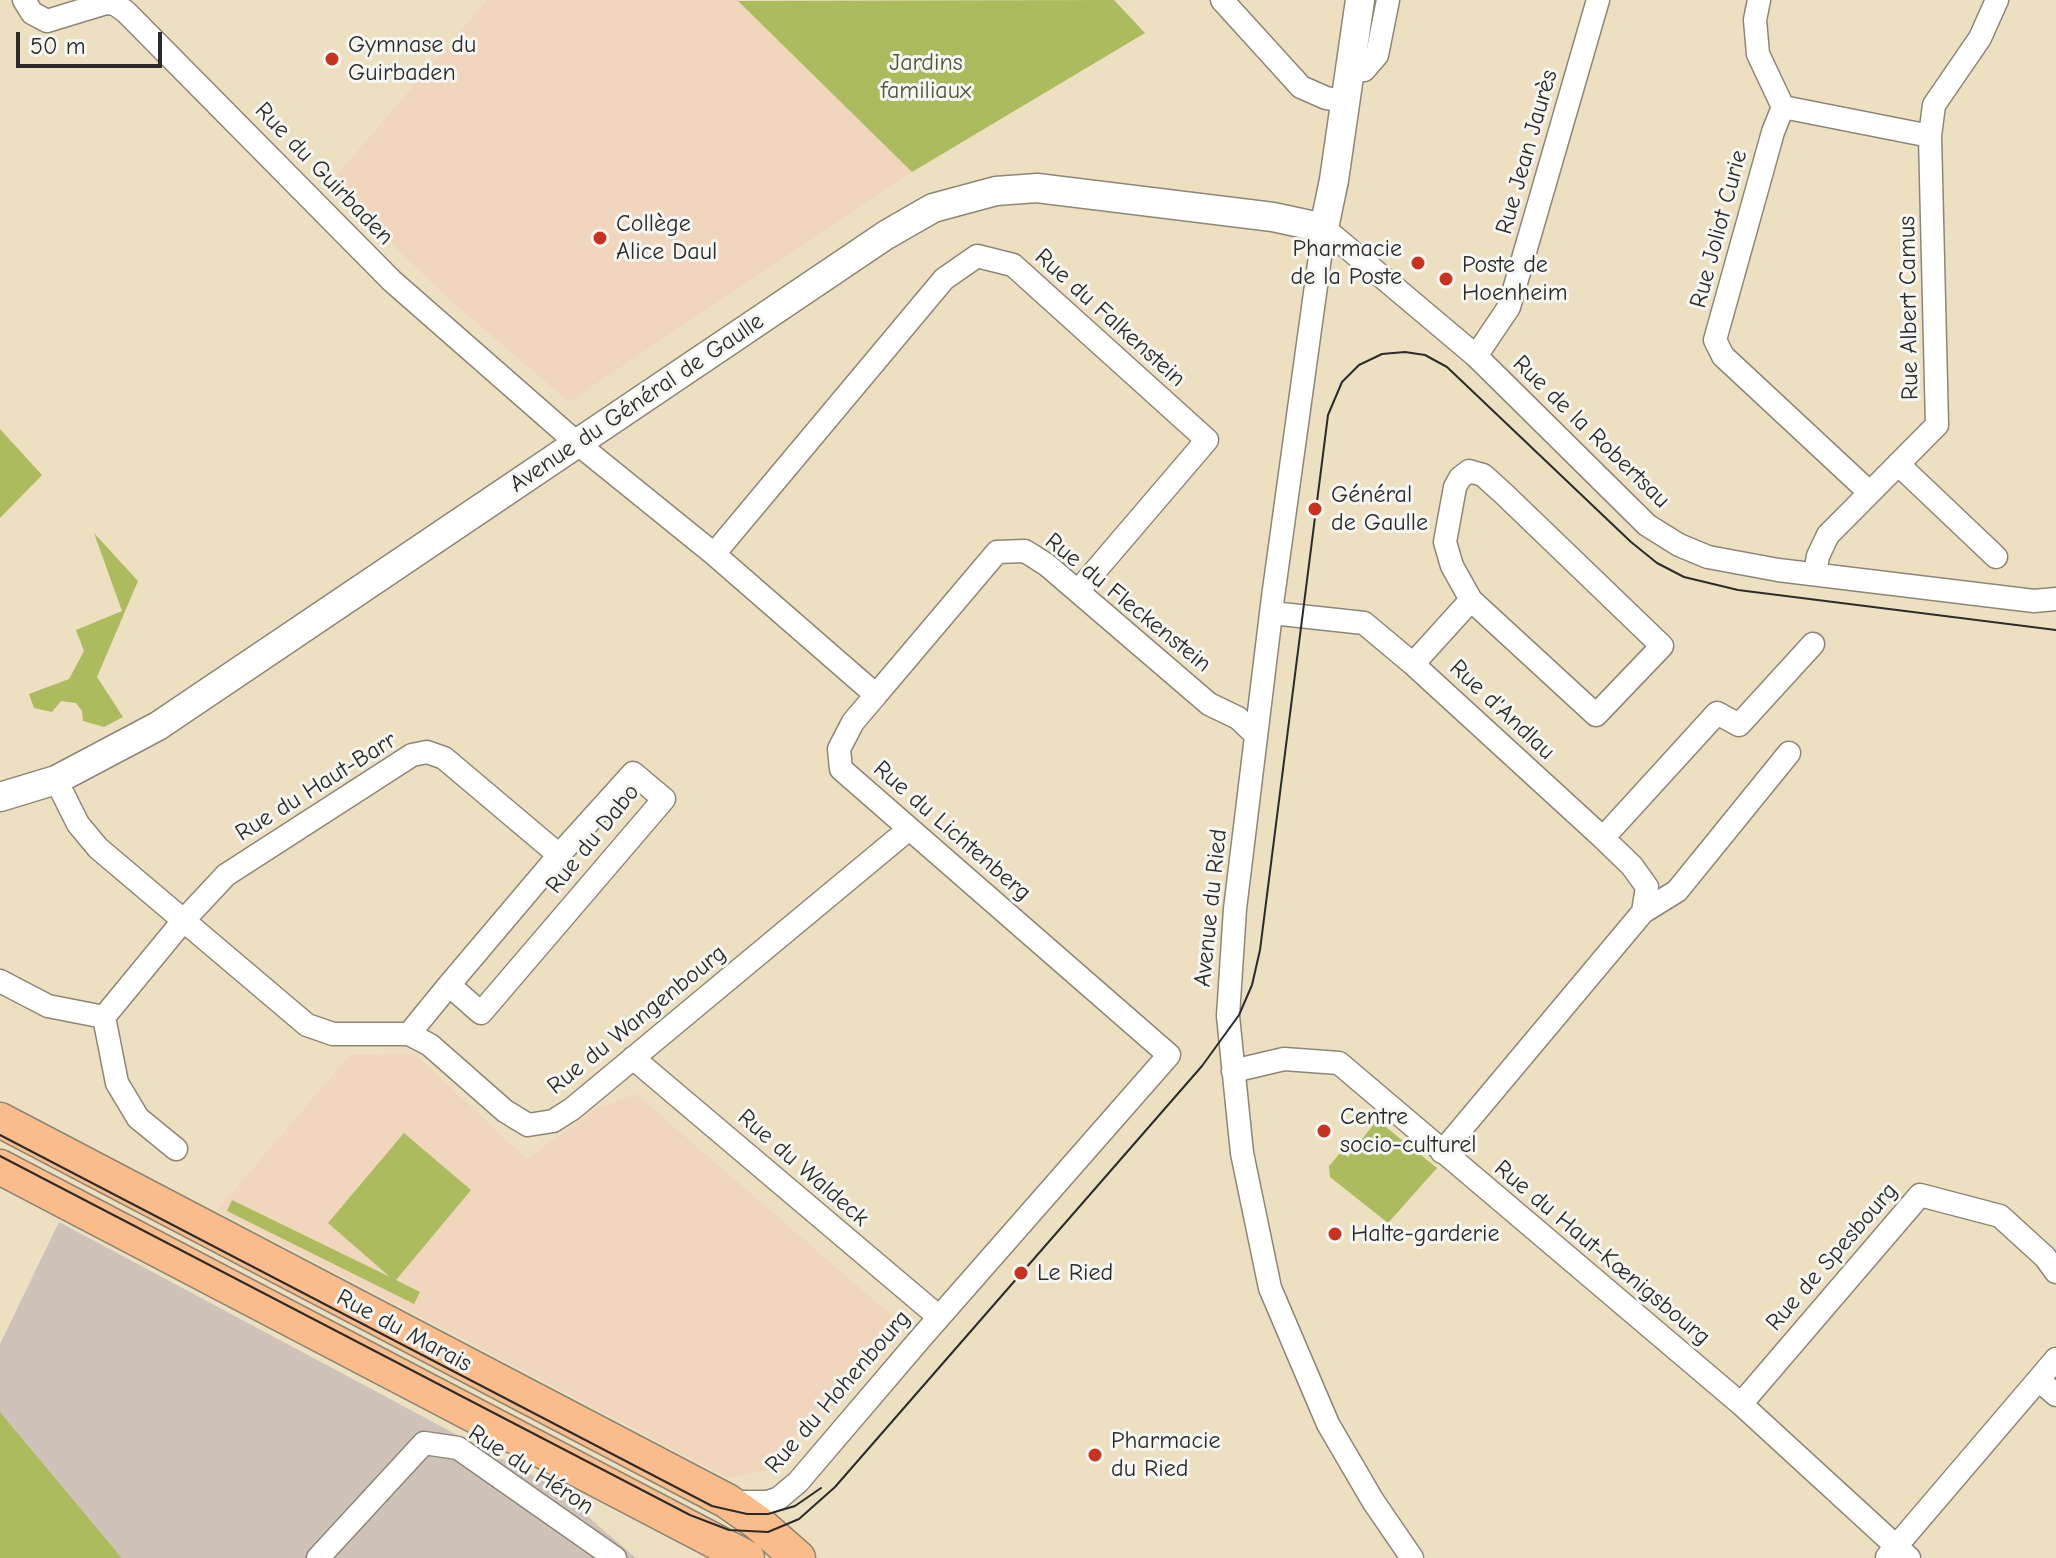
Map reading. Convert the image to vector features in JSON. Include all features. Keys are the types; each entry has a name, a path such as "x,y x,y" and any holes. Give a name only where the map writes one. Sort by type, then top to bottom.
{"main road":[{"name":"Rue du Marais","path":"0,1120 727,1501 768,1510 798,1558"},
{"name":"Rue du Marais","path":"0,1167 747,1558"}],"street":[{"name":"Rue du Guirbaden","path":"24,0 32,13 47,21 106,3 115,4 126,12 392,281 578,444"},
{"path":"1222,0 1301,87 1326,98 1344,101"},
{"path":"1324,228 1360,0"},
{"path":"1349,71 1364,70 1377,55 1388,0"},
{"name":"Rue Jean Jaurès","path":"1476,356 1509,307 1598,0"},
{"path":"1759,0 1755,20 1758,54 1783,107 1930,136"},
{"name":"Rue Albert Camus","path":"1815,574 1818,556 1828,535 1937,425 1930,136 1934,105 1980,38 1997,0"},
{"name":"Rue Joliot Curie","path":"1783,107 1773,132 1715,340 1723,356 1869,492"},
{"name":"Avenue du Général de Gaulle","path":"0,797 56,780 158,726 886,235 933,208 996,191 1037,188 1273,217 1324,228"},
{"name":"Rue de la Robertsau","path":"1324,228 1476,356 1659,534 1708,557 1815,574 2034,601 2056,599"},
{"name":"Avenue du Ried","path":"1324,228 1235,909 1228,990 1233,1071 1242,1153 1270,1288 1328,1424 1373,1501 1412,1558"},
{"name":"Rue du Falkenstein","path":"714,554 944,279 977,256 1013,265 1207,440 1078,591"},
{"path":"578,444 714,554 876,695"},
{"path":"1898,464 1996,557"},
{"path":"1474,471 1504,494 1662,646 1596,715 1471,600 1452,566 1445,542 1455,487 1464,474 1474,471"},
{"name":"Rue du Fleckenstein","path":"876,695 997,552 1025,551 1047,565 1209,704 1238,718 1256,735"},
{"path":"1413,664 1471,600"},
{"name":"Rue d'Andlau","path":"1272,613 1364,623 1413,664 1632,866 1647,887 1643,912"},
{"path":"1603,838 1717,713 1739,725 1813,644"},
{"name":"Rue du Lichtenberg","path":"876,695 853,722 839,749 841,769 1169,1055"},
{"name":"Rue du Haut-Barr","path":"183,921 226,875 412,755 427,752 444,758 559,855"},
{"path":"1442,1152 1643,912 1677,891 1789,753"},
{"name":"Rue du Dabo","path":"409,1034 449,985 559,855 633,773 664,799 481,1013 449,985"},
{"path":"56,780 78,824 98,848 307,1025 333,1034 409,1034"},
{"name":"Rue du Wangenbourg","path":"409,1034 430,1045 505,1111 528,1125 553,1121 572,1109 909,829"},
{"path":"104,1017 183,921"},
{"path":"0,981 48,1006 104,1017"},
{"path":"104,1017 117,1083 138,1118 176,1149"},
{"name":"Rue du Hohenbourg","path":"768,1510 798,1482 1169,1055"},
{"name":"Rue du Waldeck","path":"633,1058 939,1317"},
{"name":"Rue du Haut-Kœnigsbourg","path":"1233,1071 1284,1059 1339,1063 1741,1404 1897,1554"},
{"name":"Rue de Spesbourg","path":"1741,1404 1920,1195 2000,1216 2045,1257 2056,1272"},
{"path":"1897,1554 2048,1388 2056,1359"},
{"name":"Rue du Héron","path":"318,1558 424,1443 458,1448 615,1558"},
{"path":"753,1558 751,1542 768,1510"}],"shaded area":[{"name":"Collège Alice Daul","path":"487,0 737,0 912,172 569,402 443,294 330,183"},
{"path":"415,1054 527,1159 597,1108 636,1094 897,1320 768,1470 728,1478 217,1210 350,1055"},
{"path":"59,1222 551,1485 636,1558 122,1558 0,1412 0,1344"}],"green space":[{"name":"Jardins familiaux","path":"1114,0 1145,33 912,172 738,1"},
{"path":"0,429 42,475 0,518"},
{"path":"94,533 138,581 97,677 123,717 104,727 83,721 82,711 76,703 61,701 52,712 34,708 29,694 69,679 84,651 76,630 122,611"},
{"path":"1377,1120 1437,1168 1388,1223 1330,1177 1329,1166 1341,1152 1348,1157"},
{"path":"404,1133 471,1190 396,1280 420,1292 414,1304 227,1211 232,1200 390,1277 328,1223"},
{"path":"0,1412 122,1558 0,1558"}],"tram line":[{"path":"0,1156 690,1515 729,1530 768,1532 799,1519 835,1487 1202,1066 1239,1015 1252,985 1260,950 1328,415 1342,382 1359,365 1382,354 1405,352 1425,355 1447,367 1631,542 1657,563 1684,577 1738,590 2056,630"},
{"path":"0,1135 712,1506 747,1514 768,1514 795,1506 821,1488"}],"place":[{"name":"Gymnase du Guirbaden","path":"332,59"},
{"name":"Collège Alice Daul","path":"600,238"},
{"name":"Pharmacie de la Poste","path":"1418,263"},
{"name":"Poste de Hoenheim","path":"1446,279"},
{"name":"Général de Gaulle","path":"1315,509"},
{"name":"Centre socio-culturel","path":"1324,1131"},
{"name":"Halte-garderie","path":"1335,1234"},
{"name":"Le Ried","path":"1021,1273"},
{"name":"Pharmacie du Ried","path":"1095,1455"}]}
